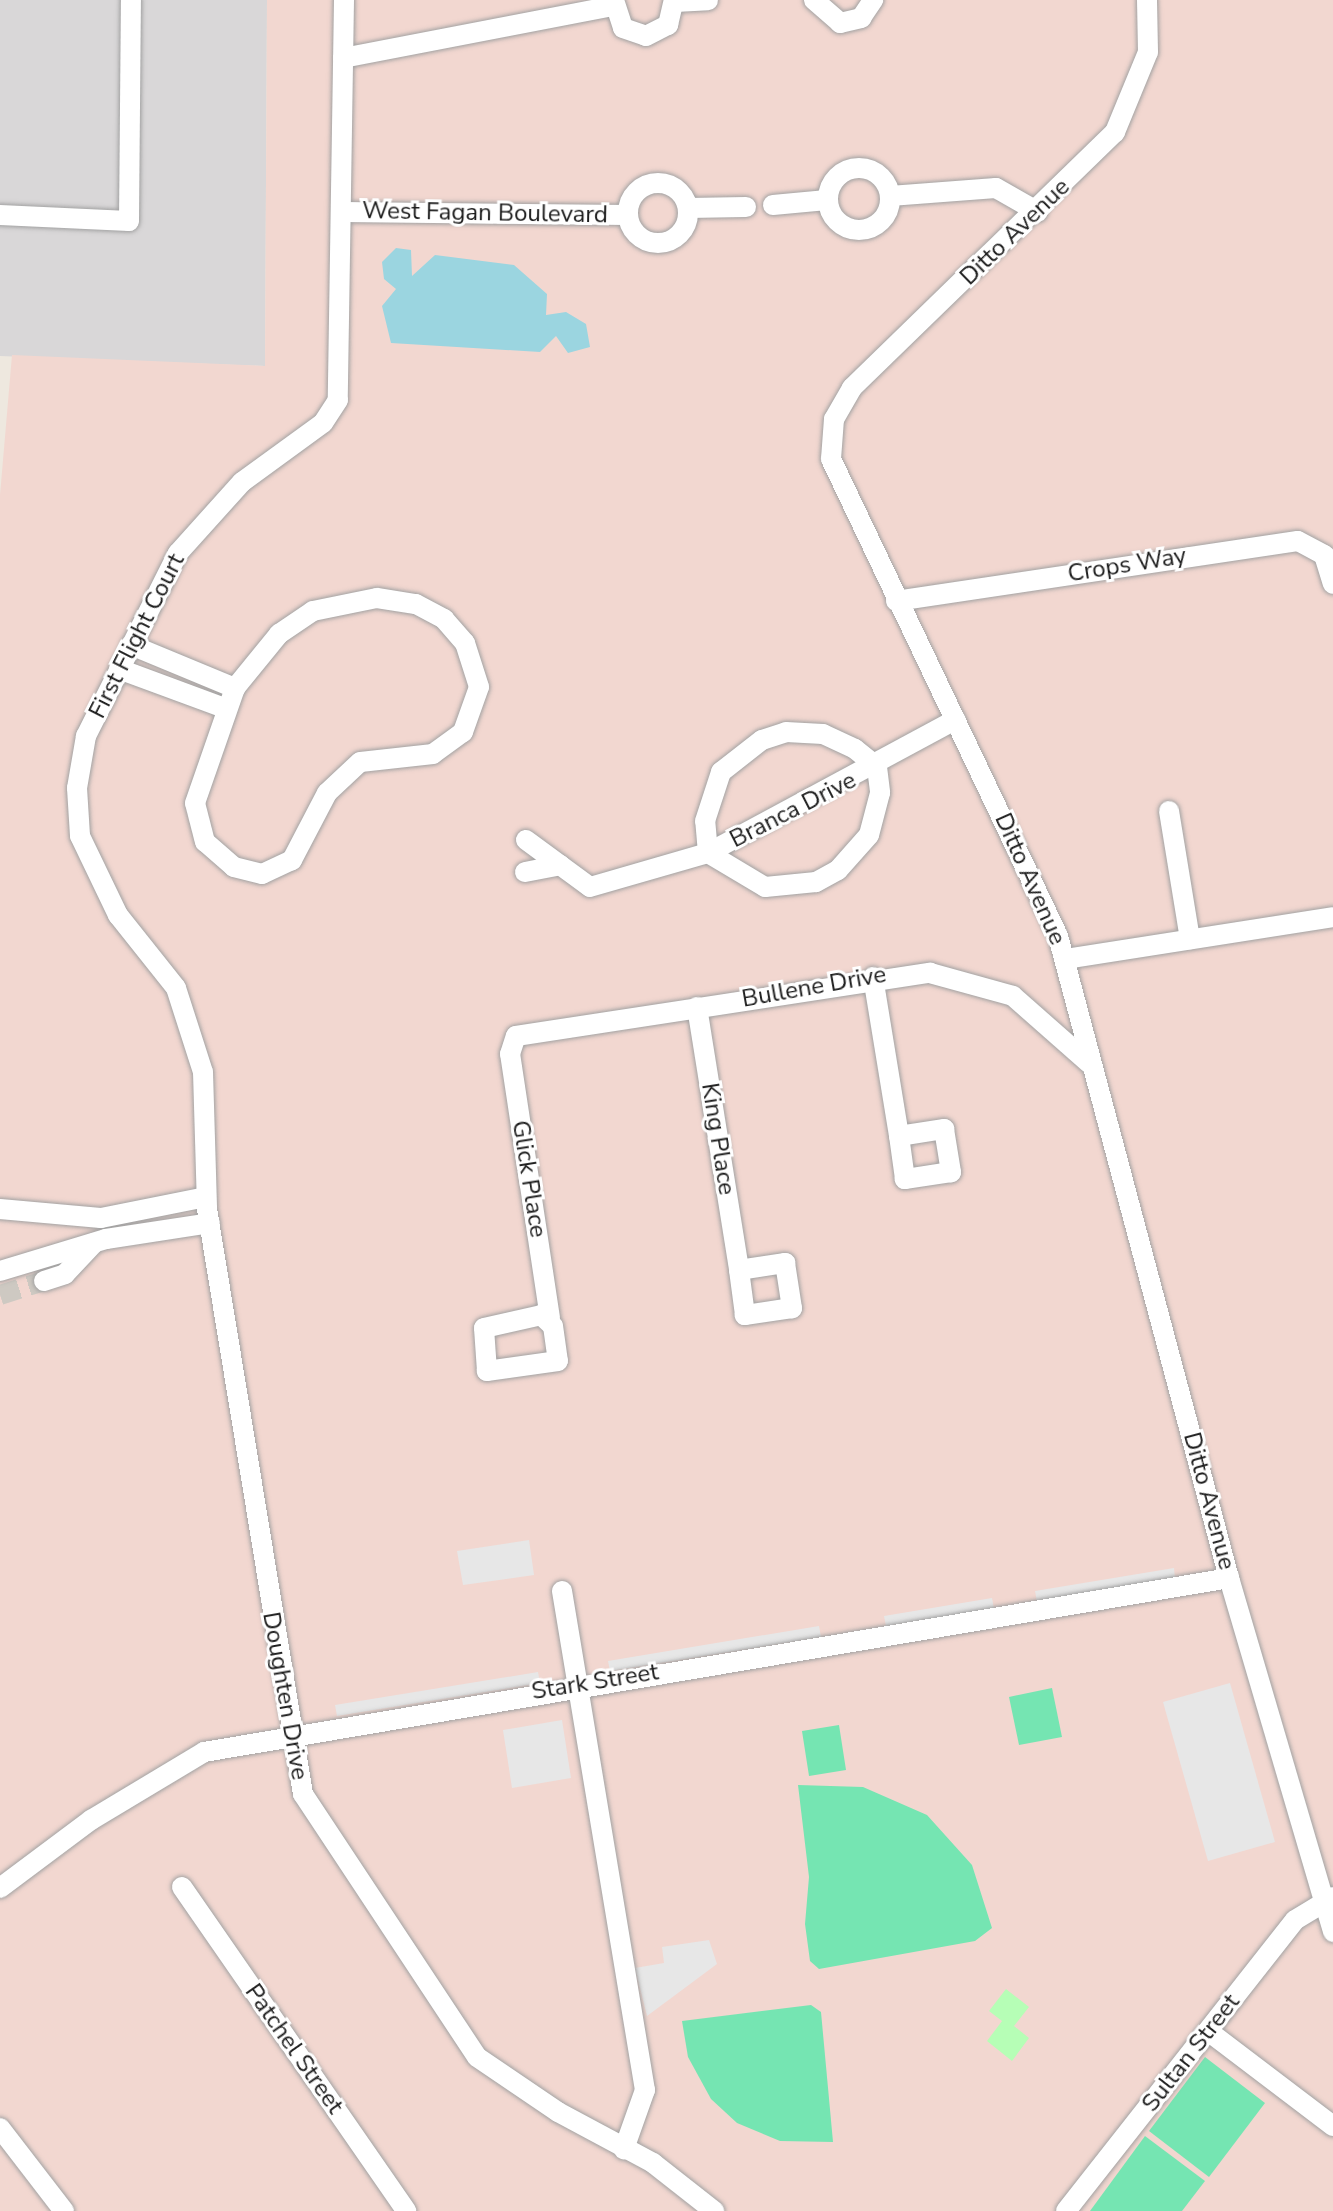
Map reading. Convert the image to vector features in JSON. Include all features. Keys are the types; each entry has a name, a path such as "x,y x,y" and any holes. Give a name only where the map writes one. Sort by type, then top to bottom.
{"street":[{"path":"0,215 129,221 131,0"},
{"name":"First Flight Court","path":"208,1210 203,1072 194,1032 164,966 100,886 80,836 80,760 119,669 178,553 219,504 333,411 341,370 344,0"},
{"path":"343,58 614,3 623,28 646,36 668,25 675,1 708,0"},
{"path":"814,0 840,23 861,18 873,0"},
{"name":"Ditto Avenue","path":"1147,0 1148,52 1131,104 1101,150 852,388 834,419 831,459 896,601 1045,900 1065,959 1090,1064 1229,1578 1327,1899 1333,1932"},
{"path":"857,168 884,181 890,196 877,225 861,231 838,221 827,200 842,173 857,168"},
{"path":"655,183 670,185 688,208 682,231 661,243 639,237 628,215 640,188 655,183"},
{"path":"890,196 996,188 1038,212"},
{"path":"773,205 827,200"},
{"path":"688,208 746,207"},
{"name":"West Fagan Boulevard","path":"342,212 628,215"},
{"name":"Crops Way","path":"896,601 1298,541 1324,555 1333,584"},
{"path":"377,598 416,604 444,619 465,643 479,687 463,732 448,746 360,762 339,777 304,847 262,874 217,856 197,826 201,777 235,688 279,634 313,611 377,598"},
{"path":"131,645 235,688"},
{"path":"119,669 227,709"},
{"name":"Branca Drive","path":"526,840 590,887 708,853 877,767 955,720"},
{"name":"Branca Drive","path":"708,853 710,796 721,772 762,740 823,734 877,767"},
{"name":"Branca Drive","path":"708,853 765,887 816,882 869,835 877,767"},
{"path":"1169,811 1190,939"},
{"path":"525,872 560,865"},
{"path":"1065,959 1333,917"},
{"name":"Bullene Drive","path":"511,1039 908,972 978,980 1049,1021 1090,1064"},
{"path":"873,977 899,1136"},
{"path":"1049,1021 1076,1003"},
{"name":"King Place","path":"697,1007 739,1270"},
{"name":"Glick Place","path":"511,1039 550,1318"},
{"path":"0,1209 101,1218 208,1210"},
{"path":"0,1271 208,1210"},
{"name":"Doughten Drive","path":"208,1210 297,1780 315,1816 464,2042 535,2097 624,2149 702,2207"},
{"path":"44,1281 65,1274 95,1242"},
{"name":"Stark Street","path":"0,1888 179,1764 289,1732 1229,1578"},
{"path":"562,1591 645,2090 624,2149"},
{"name":"Patchel Street","path":"182,1887 406,2211"},
{"name":"Sultan Street","path":"1066,2211 1295,1920 1327,1899"},
{"path":"1208,2031 1333,2126"},
{"path":"0,2128 64,2211"}],"shaded area":[{"path":"0,0 267,0 265,366 0,356"},
{"path":"267,0 1333,0 1333,2211 0,2211 0,495 12,355 265,366"},
{"path":"529,1540 534,1575 463,1585 457,1551"},
{"path":"1174,1568 1175,1579 1037,1602 1035,1591"},
{"path":"992,1598 994,1609 886,1626 884,1616"},
{"path":"819,1626 821,1637 610,1671 608,1661"},
{"path":"538,1672 540,1683 337,1716 335,1705"},
{"path":"1230,1683 1275,1842 1208,1861 1163,1702"},
{"path":"562,1720 571,1778 512,1788 503,1730"},
{"path":"709,1940 717,1964 647,2016 635,1968 664,1963 662,1947"}],"green space":[{"path":"1052,1688 1062,1737 1019,1745 1009,1697"},
{"path":"839,1725 846,1770 809,1776 802,1731"},
{"path":"798,1785 863,1787 927,1815 972,1865 992,1928 975,1941 819,1969 810,1961 805,1924 809,1877"},
{"path":"1006,1989 1029,2007 1014,2026 1029,2038 1012,2061 987,2041 1002,2021 989,2011"},
{"path":"811,2005 821,2012 833,2142 780,2141 737,2123 711,2099 688,2057 682,2021"},
{"path":"1205,2057 1265,2103 1209,2177 1149,2131"},
{"path":"1145,2136 1205,2181 1182,2211 1090,2211"}],"water":[{"path":"396,248 411,250 412,276 435,255 514,265 547,294 546,315 566,312 586,324 590,347 568,353 556,336 540,352 391,343 382,306 396,289 384,279 382,262"}],"tunnel":[{"path":"0,1295 44,1281"}]}
